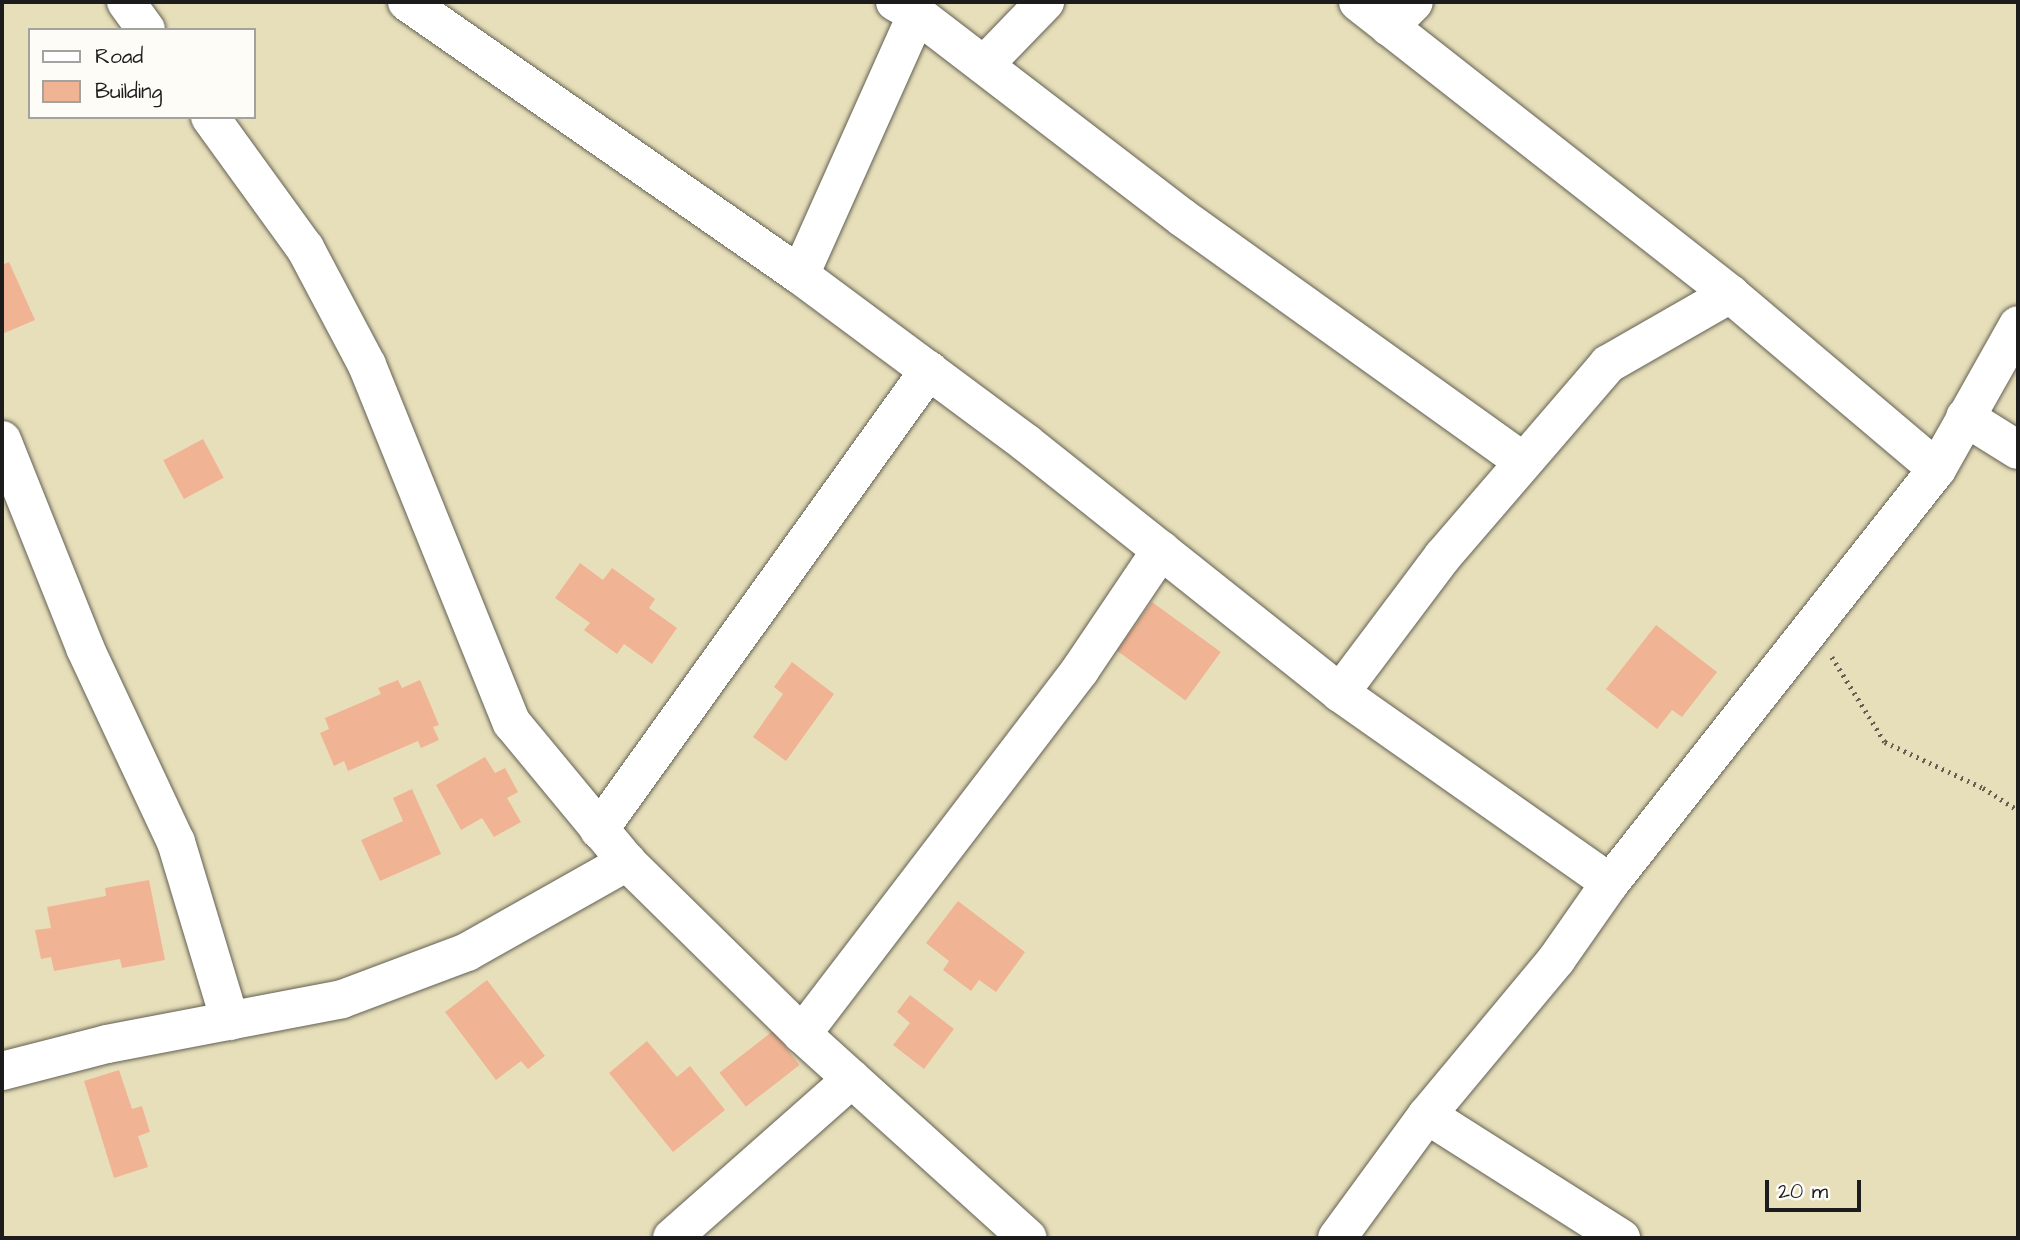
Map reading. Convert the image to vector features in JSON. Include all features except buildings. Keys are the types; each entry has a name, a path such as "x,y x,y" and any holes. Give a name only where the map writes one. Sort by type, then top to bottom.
{"street":[{"path":"126,2 145,28"},
{"path":"407,2 800,275 929,370 1340,693 1610,883"},
{"path":"984,65 1045,2"},
{"path":"1357,2 1402,14 1937,469"},
{"path":"800,275 906,8 1183,218 1522,461"},
{"path":"211,119 305,248 367,365 512,723 626,862 802,1034 1028,1238"},
{"path":"1340,693 1443,556 1608,364 1730,294"},
{"path":"1337,1238 1427,1115 1556,960 1610,883 1937,469 2018,325"},
{"path":"600,830 929,370"},
{"path":"1965,417 2018,450"},
{"path":"4,449 85,648 176,842 230,1021"},
{"path":"802,1034 1080,670 1161,550"},
{"path":"2,1071 107,1044 342,999 467,952 626,862"},
{"path":"672,1238 852,1079"},
{"path":"1427,1115 1621,1238"}],"path":[{"path":"1813,626 1885,742 1983,788 2018,810"}]}
